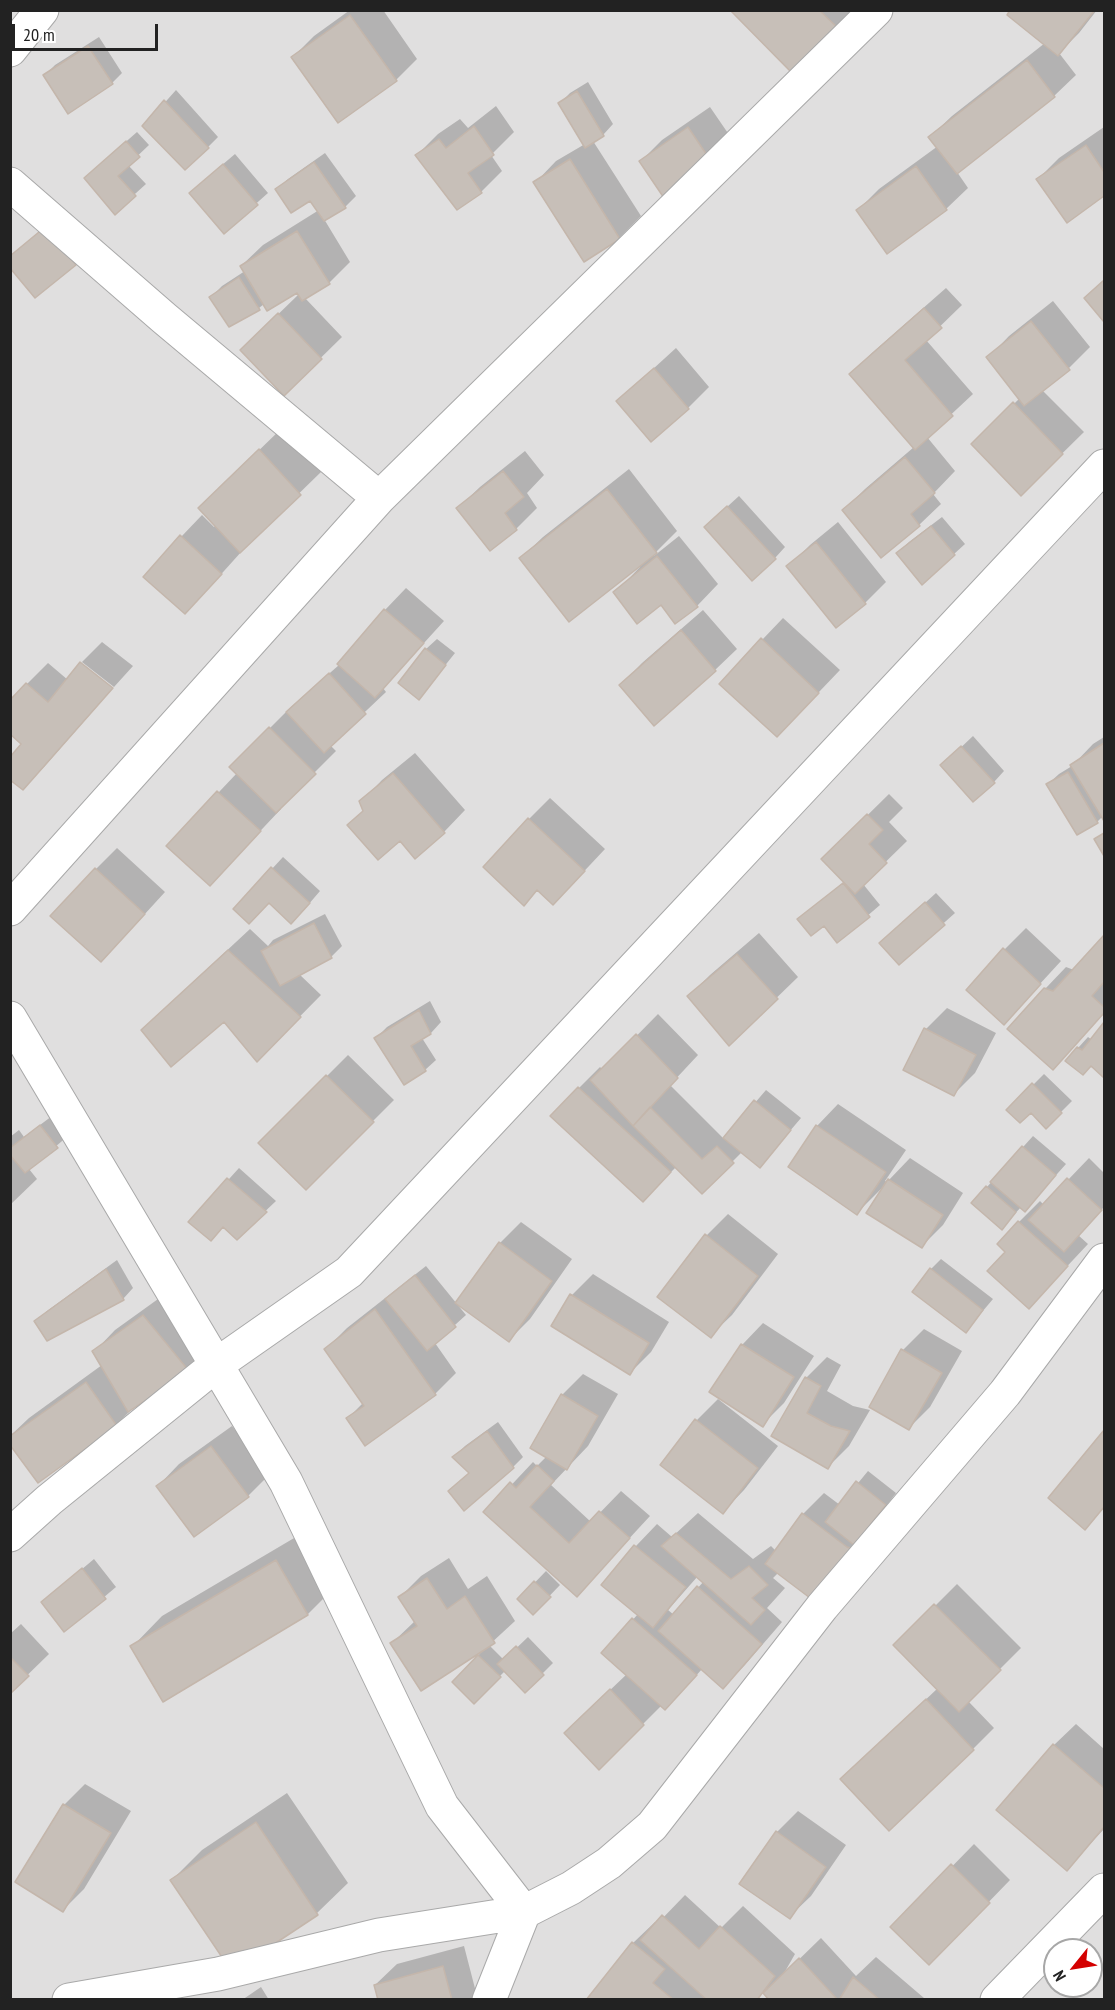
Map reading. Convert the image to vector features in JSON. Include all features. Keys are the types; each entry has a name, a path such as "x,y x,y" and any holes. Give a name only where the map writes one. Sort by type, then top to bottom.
{"street":[{"path":"10,50 42,10"},
{"path":"10,909 380,498 876,10"},
{"path":"10,184 164,318 380,498"},
{"path":"10,1535 216,1365 349,1272 1104,466"},
{"path":"10,1018 286,1482 442,1806 524,1912"},
{"path":"69,2000 218,1974 380,1935 524,1912 571,1888 609,1863 652,1826 822,1607 1005,1393 1104,1260"},
{"path":"997,2000 1104,1890"},
{"path":"489,2000 524,1912"}],"shaded area":[{"path":"11,11 1104,11 1104,1999 11,2000"}],"building":[{"path":"730,10 819,10 838,28 791,72"},
{"path":"1010,10 1095,10 1058,56 1007,15"},
{"path":"350,15 397,81 338,123 291,57"},
{"path":"88,46 113,84 68,114 43,75"},
{"path":"1027,60 1055,97 957,174 928,137"},
{"path":"577,91 604,136 585,148 558,103"},
{"path":"164,100 209,148 185,170 142,126"},
{"path":"474,126 494,155 468,173 482,193 457,210 415,155 439,139 446,148"},
{"path":"688,127 713,164 664,198 639,161"},
{"path":"126,141 140,157 118,176 136,196 115,215 84,178"},
{"path":"1086,145 1104,172 1104,196 1067,223 1036,179"},
{"path":"570,159 620,239 584,262 533,182"},
{"path":"314,162 346,208 324,221 310,201 291,213 275,189"},
{"path":"223,164 258,205 224,234 189,193"},
{"path":"916,166 947,210 887,254 856,210"},
{"path":"45,227 76,265 35,298 10,268 10,256"},
{"path":"297,231 330,284 302,301 297,293 267,311 240,266"},
{"path":"239,277 260,310 229,327 209,297"},
{"path":"1104,280 1104,322 1084,298"},
{"path":"924,308 942,328 905,360 953,416 915,450 849,374"},
{"path":"278,313 322,359 284,396 240,350"},
{"path":"1031,321 1070,370 1024,406 986,357"},
{"path":"654,368 689,409 651,442 616,401"},
{"path":"1013,402 1063,454 1021,496 971,444"},
{"path":"259,449 301,495 240,553 198,508"},
{"path":"905,457 935,493 911,514 920,526 881,558 842,510"},
{"path":"503,471 524,497 505,513 517,530 490,551 456,508"},
{"path":"607,489 657,553 569,622 519,558"},
{"path":"727,506 776,559 752,581 704,527"},
{"path":"931,526 955,555 922,585 896,553"},
{"path":"180,535 222,574 185,614 143,577"},
{"path":"816,542 866,604 836,628 786,566"},
{"path":"657,556 698,607 675,624 661,605 637,624 613,592"},
{"path":"384,609 424,643 375,698 337,664"},
{"path":"681,630 716,671 654,726 619,685"},
{"path":"761,638 819,693 777,737 719,684"},
{"path":"425,648 446,665 419,700 398,683"},
{"path":"80,662 113,688 23,790 10,780 10,757 21,744 10,734 10,700 26,683 48,702"},
{"path":"329,673 366,714 324,753 286,712"},
{"path":"269,727 316,774 276,813 229,767"},
{"path":"1104,743 1104,821 1070,765"},
{"path":"961,746 995,783 973,802 940,765"},
{"path":"1068,772 1098,823 1077,835 1046,784"},
{"path":"393,773 445,833 415,859 400,841 378,860 347,825 363,811 359,801"},
{"path":"217,791 261,831 210,886 166,846"},
{"path":"867,814 883,830 869,844 887,863 855,894 821,859"},
{"path":"528,818 585,871 553,905 537,890 524,906 483,867"},
{"path":"1104,833 1104,856 1094,839"},
{"path":"271,867 310,903 291,924 269,903 249,924 233,909"},
{"path":"95,868 145,914 101,962 50,916"},
{"path":"843,883 870,917 837,943 824,926 811,936 797,919"},
{"path":"925,902 945,925 899,965 879,943"},
{"path":"314,923 332,958 280,986 261,951"},
{"path":"1104,935 1104,982 1092,996 1104,1007 1104,1013 1053,1070 1007,1029 1044,988 1053,991"},
{"path":"1003,948 1041,984 1004,1025 966,990"},
{"path":"228,950 301,1017 257,1062 224,1022 171,1067 141,1030"},
{"path":"737,954 778,999 729,1046 687,996"},
{"path":"419,1010 431,1034 411,1046 426,1071 404,1085 374,1038"},
{"path":"1104,1022 1104,1078 1091,1066 1083,1075 1065,1061 1077,1047 1082,1050"},
{"path":"924,1028 976,1055 954,1096 903,1070"},
{"path":"636,1034 678,1078 633,1126 590,1080"},
{"path":"326,1075 374,1122 306,1190 258,1143"},
{"path":"1032,1083 1062,1113 1046,1129 1031,1113 1020,1123 1006,1110"},
{"path":"578,1087 671,1172 643,1202 550,1116"},
{"path":"754,1100 791,1130 760,1168 723,1138"},
{"path":"650,1107 702,1159 717,1146 734,1163 702,1194 633,1126"},
{"path":"40,1125 58,1148 25,1173 10,1155 10,1148"},
{"path":"816,1125 886,1172 857,1215 788,1167"},
{"path":"1022,1146 1056,1175 1025,1212 990,1182"},
{"path":"227,1178 267,1212 237,1240 223,1227 211,1241 188,1222"},
{"path":"1067,1178 1102,1210 1064,1252 1028,1220"},
{"path":"888,1179 943,1215 922,1248 866,1213"},
{"path":"986,1186 1016,1212 1002,1230 971,1203"},
{"path":"1018,1221 1068,1266 1029,1309 987,1271 1005,1252 997,1244"},
{"path":"705,1234 758,1276 711,1338 657,1297"},
{"path":"499,1242 552,1281 509,1342 455,1303"},
{"path":"930,1268 983,1310 966,1333 912,1292"},
{"path":"106,1269 124,1300 47,1341 34,1321"},
{"path":"415,1275 456,1327 427,1351 385,1299"},
{"path":"570,1294 649,1343 630,1375 551,1326"},
{"path":"375,1309 436,1395 365,1446 346,1418 364,1406 324,1349"},
{"path":"143,1315 189,1371 128,1412 92,1351"},
{"path":"741,1344 794,1377 763,1427 709,1392"},
{"path":"901,1349 942,1373 909,1430 869,1407"},
{"path":"805,1377 821,1386 807,1413 831,1426 850,1431 828,1469 771,1436"},
{"path":"86,1382 117,1426 38,1483 10,1445 10,1436"},
{"path":"561,1394 598,1416 567,1470 530,1448"},
{"path":"695,1419 758,1468 723,1514 660,1465"},
{"path":"1104,1430 1104,1507 1085,1530 1048,1498"},
{"path":"487,1431 514,1468 464,1511 448,1491 469,1473 452,1457"},
{"path":"211,1446 249,1497 194,1537 156,1486"},
{"path":"537,1465 554,1481 530,1507 569,1543 599,1511 630,1538 577,1597 483,1512 510,1482 516,1488"},
{"path":"856,1481 886,1505 854,1545 825,1522"},
{"path":"802,1513 847,1547 863,1552 822,1607 765,1564"},
{"path":"676,1533 731,1579 749,1566 768,1585 752,1598 765,1610 751,1625 661,1546"},
{"path":"634,1545 686,1587 653,1628 601,1585"},
{"path":"276,1560 308,1615 163,1702 130,1646"},
{"path":"82,1568 106,1599 64,1632 41,1602"},
{"path":"427,1578 447,1609 465,1596 495,1643 421,1691 390,1643 417,1626 398,1597"},
{"path":"534,1581 551,1597 533,1615 517,1599"},
{"path":"697,1586 762,1644 723,1689 658,1631"},
{"path":"934,1604 1001,1670 959,1712 893,1645"},
{"path":"632,1618 697,1675 665,1710 601,1653"},
{"path":"516,1646 544,1675 525,1693 497,1664"},
{"path":"478,1655 501,1677 474,1704 452,1682"},
{"path":"10,1657 29,1676 10,1694"},
{"path":"610,1689 644,1725 599,1770 564,1733"},
{"path":"926,1699 974,1750 889,1831 840,1779"},
{"path":"1053,1744 1104,1788 1104,1827 1067,1871 996,1810"},
{"path":"63,1804 111,1833 63,1912 15,1882"},
{"path":"256,1822 318,1915 232,1972 170,1880"},
{"path":"776,1831 826,1867 790,1919 739,1884"},
{"path":"951,1864 990,1903 929,1965 890,1927"},
{"path":"662,1915 699,1949 720,1926 775,1976 757,2000 707,2000 640,1940"},
{"path":"632,1942 665,1969 653,1983 674,2000 586,2000"},
{"path":"799,1958 838,2000 769,2000 763,1993"},
{"path":"443,1966 452,2000 378,2000 374,1985"},
{"path":"853,1977 880,2000 839,2000"}]}
